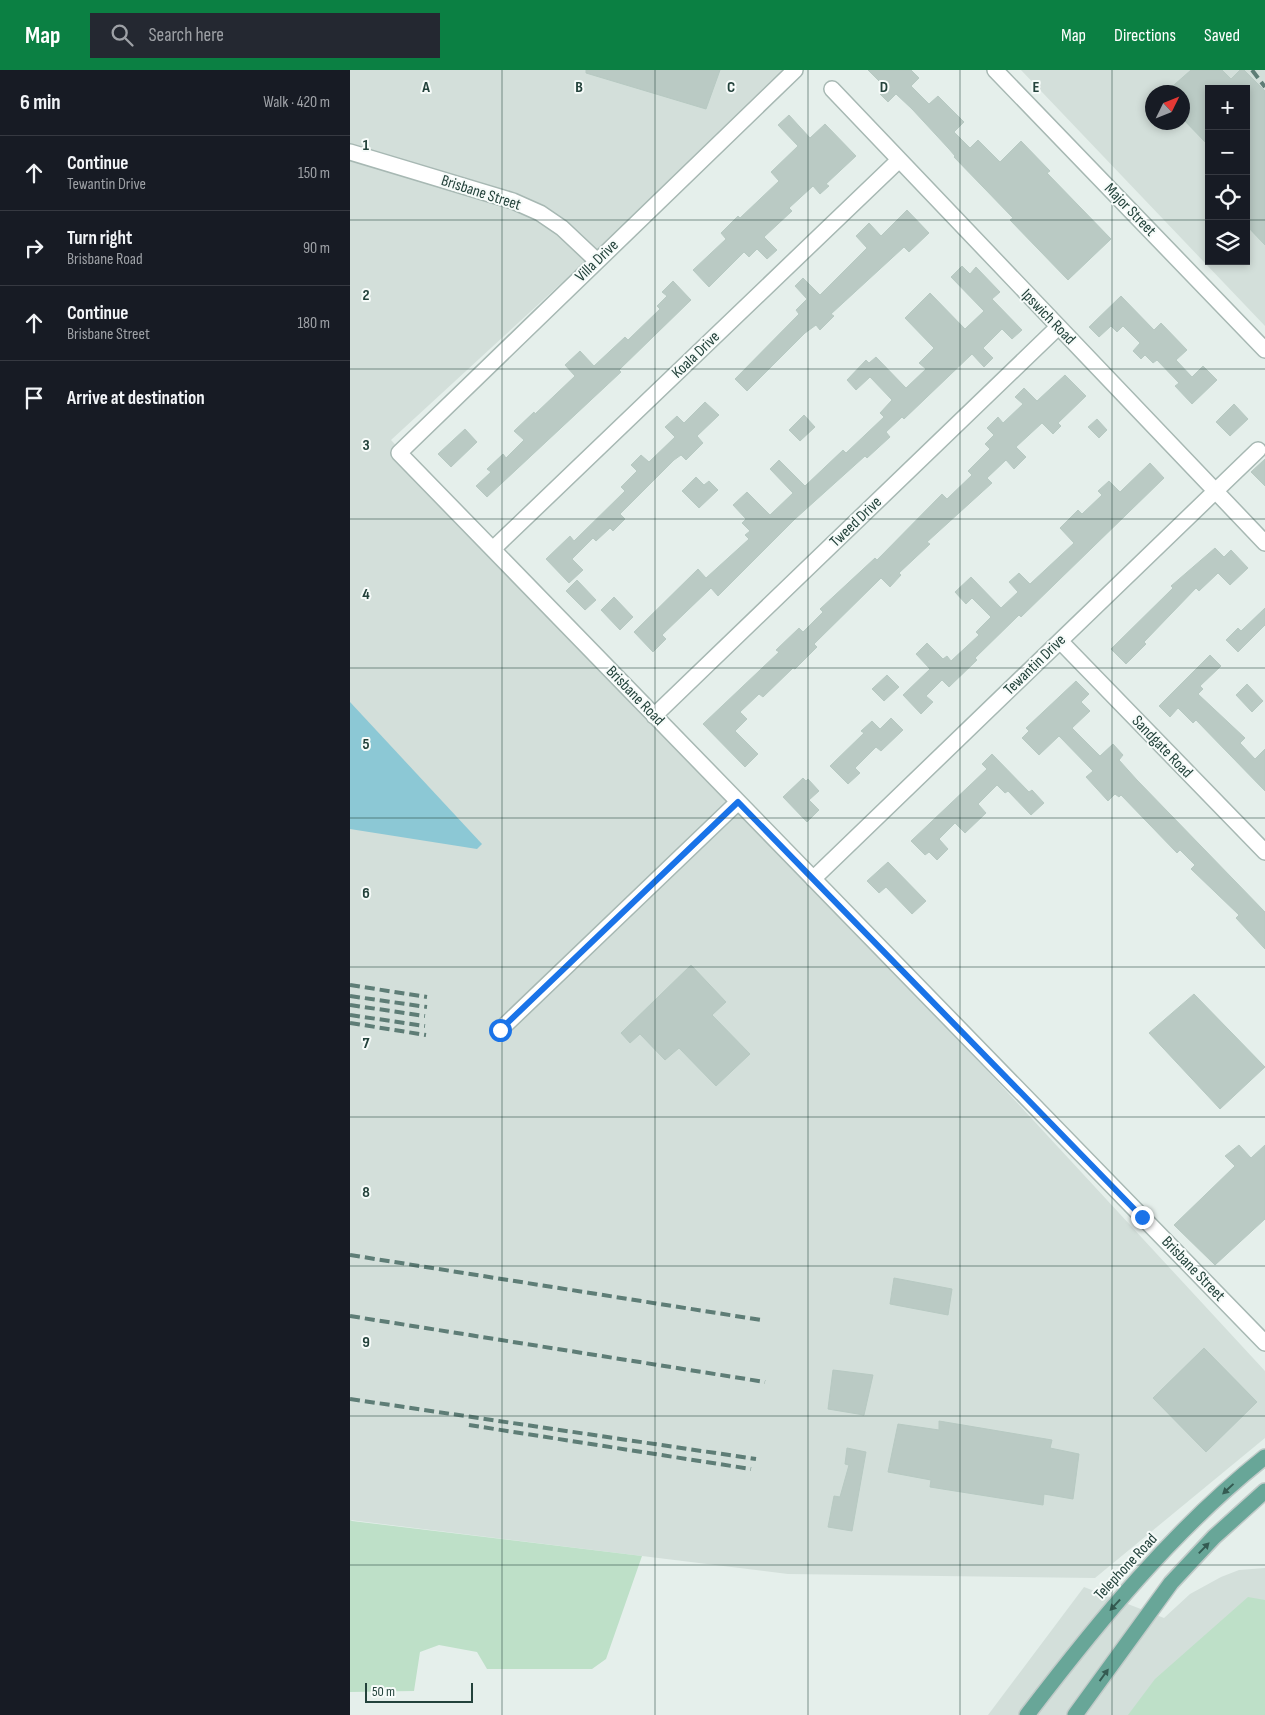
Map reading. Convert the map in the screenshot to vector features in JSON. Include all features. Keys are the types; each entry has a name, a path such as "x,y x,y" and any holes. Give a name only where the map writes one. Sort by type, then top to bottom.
{"main road":[{"name":"Telephone Road","path":"1027,1715 1100,1620 1186,1528 1265,1457"},
{"path":"1075,1715 1171,1583 1214,1537 1265,1491"}],"street":[{"name":"Villa Drive","path":"399,453 794,70"},
{"name":"Major Street","path":"995,70 1265,350"},
{"name":"Ipswich Road","path":"832,89 1265,543"},
{"name":"Brisbane Street","path":"350,152 513,201 540,213 562,228 596,261"},
{"name":"Koala Drive","path":"493,549 899,160"},
{"name":"Tweed Drive","path":"654,716 1058,328"},
{"name":"Tewantin Drive","path":"813,879 1258,450"},
{"name":"Brisbane Road","path":"399,453 870,938"},
{"name":"Sandgate Road","path":"1060,641 1265,852"},
{"path":"500,1030 738,802"},
{"name":"Brisbane Street","path":"870,938 1265,1343"}],"shaded area":[{"path":"350,70 793,70 391,440 997,1081 1265,1371 1265,1438 1095,1578 788,1574 350,1520"},
{"path":"1021,70 1265,70 1265,326 1207,265 1250,265 1250,85 1205,85 1205,263"},
{"path":"1265,1568 1265,1715 988,1715 1084,1587 1164,1618 1190,1594 1221,1577 1239,1570"}],"green space":[{"path":"350,1520 642,1556 606,1659 592,1669 487,1669 477,1652 439,1645 420,1652 414,1691 350,1692"},
{"path":"1248,1597 1265,1600 1265,1715 1128,1715 1155,1679"}],"water":[{"path":"350,702 482,844 477,849 350,829"}],"building":[{"path":"586,70 720,70 706,109 586,73"},
{"path":"868,70 911,70 919,78 911,86 929,104 938,96 964,122 954,132 970,148 978,140 1000,162 1021,141 1050,171 1047,173 1111,239 1068,280 1010,220 1013,218 954,157 949,149 912,109 896,94 888,102 880,94 886,88"},
{"path":"1191,70 1222,70 1231,79 1240,70 1244,70 1265,91 1265,245 1250,229 1250,85 1205,85 1205,142 1190,126 1190,85 1174,85"},
{"path":"789,115 810,138 825,124 856,156 826,184 829,186 820,194 813,186 789,208 792,211 764,237 777,250 767,259 757,249 749,257 744,252 709,287 693,270 726,239 721,233 738,216 740,218 779,181 771,172 798,146 778,125"},
{"path":"907,210 929,233 909,252 904,247 831,314 834,316 820,330 816,325 805,333 747,391 735,379 799,314 796,310 807,299 795,286 803,278 820,295 867,248 856,236 869,223 881,236"},
{"path":"962,266 970,274 976,267 1000,292 992,299 1022,330 1012,339 1002,329 983,348 993,358 984,367 972,354 904,419 902,417 886,432 890,437 867,458 865,456 795,519 718,596 711,588 662,635 666,639 653,652 634,632 698,569 706,578 749,539 745,535 750,531 742,523 746,519 733,505 747,492 770,515 793,493 770,469 779,460 805,486 843,450 846,453 884,417 880,413 892,400 870,377 856,390 847,380 866,360 869,363 876,357 906,388 926,369 919,363 934,348 905,318 930,293 965,329 984,311 951,277"},
{"path":"673,281 691,300 619,370 621,372 487,497 476,486 491,472 487,469 503,454 506,458 524,440 514,431 575,376 565,365 580,351 594,366 625,337 628,340 660,309 657,306 667,296 662,292"},
{"path":"1121,296 1154,330 1161,323 1187,350 1176,360 1192,377 1203,366 1217,380 1192,404 1175,386 1179,383 1157,360 1153,363 1145,355 1141,359 1133,351 1140,343 1123,326 1117,332 1111,326 1099,337 1089,327"},
{"path":"1065,375 1086,396 1058,423 1061,426 1053,434 1042,423 1016,447 1026,457 1014,469 1006,460 987,478 992,483 927,542 930,544 899,573 901,575 890,587 881,578 814,644 817,647 795,669 793,668 763,697 759,694 740,712 747,719 735,731 758,754 745,767 703,724 779,652 776,650 799,628 803,632 823,612 820,609 875,558 877,560 942,494 947,499 972,475 968,471 990,449 985,444 994,435 987,428 998,417 1003,423 1023,404 1015,397 1024,388 1037,401"},
{"path":"705,402 719,415 697,436 703,443 686,460 681,455 674,460 620,514 625,519 613,531 610,528 596,541 593,538 572,559 583,570 569,583 546,559 570,536 574,541 625,491 621,487 637,471 631,465 641,455 649,462 675,437 665,427 677,416 684,423"},
{"path":"1234,404 1248,419 1230,436 1216,422"},
{"path":"804,415 815,427 800,441 789,430"},
{"path":"1097,419 1107,430 1099,438 1088,427"},
{"path":"465,429 477,442 451,467 438,454"},
{"path":"1265,459 1265,486 1251,472"},
{"path":"1150,463 1164,478 1021,617 1019,615 975,658 977,660 949,687 942,680 926,696 933,702 921,714 903,695 930,669 916,654 927,643 943,659 947,656 951,661 979,635 976,632 991,617 972,598 966,604 955,592 971,577 1001,608 1018,592 1009,582 1019,573 1030,584 1074,543 1060,528 1078,510 1082,514 1102,495 1098,491 1109,481 1120,492"},
{"path":"696,477 704,485 709,481 718,490 699,508 682,491"},
{"path":"1215,548 1224,557 1231,550 1248,568 1230,585 1218,573 1199,591 1196,588 1144,642 1146,644 1126,664 1111,649 1173,588 1171,586"},
{"path":"577,580 596,600 585,610 566,591"},
{"path":"614,597 633,617 620,630 601,610"},
{"path":"1265,608 1265,625 1238,652 1226,640 1238,628 1241,631"},
{"path":"1210,655 1221,666 1200,686 1203,689 1198,694 1245,738 1240,743 1255,759 1265,749 1265,791 1196,720 1193,723 1178,708 1170,717 1159,706"},
{"path":"887,675 899,687 884,701 872,689"},
{"path":"1076,681 1089,694 1081,702 1090,711 1072,728 1100,756 1113,744 1123,755 1119,760 1137,780 1265,912 1265,949 1236,918 1239,915 1191,869 1195,865 1180,850 1177,853 1121,795 1119,797 1115,794 1108,801 1086,777 1093,771 1059,736 1039,755 1022,738 1029,731 1026,728"},
{"path":"1247,684 1263,701 1252,712 1236,695"},
{"path":"891,718 903,730 881,751 876,747 855,768 860,773 848,784 830,766 864,733 861,731 872,721 880,729"},
{"path":"992,754 1029,792 1032,790 1044,803 1031,815 1008,791 1005,793 997,785 978,804 986,813 965,833 955,823 939,839 948,849 937,860 929,852 925,855 911,841 987,769 982,764"},
{"path":"803,778 806,781 808,779 819,791 809,800 819,810 807,822 783,797"},
{"path":"888,862 926,901 912,914 886,887 879,893 867,881"},
{"path":"691,965 726,1002 712,1015 750,1054 716,1086 679,1048 665,1060 640,1034 630,1043 621,1033"},
{"path":"1194,994 1265,1067 1220,1109 1149,1033"},
{"path":"1239,1145 1251,1158 1265,1145 1265,1219 1215,1265 1174,1225 1235,1166 1225,1156"},
{"path":"894,1278 952,1289 948,1315 890,1304"},
{"path":"1204,1348 1257,1402 1206,1452 1153,1398"},
{"path":"833,1370 873,1375 864,1415 828,1409"},
{"path":"939,1421 1052,1440 1050,1448 1079,1454 1073,1499 1044,1494 1043,1505 930,1487 931,1480 888,1472 898,1424 939,1430"},
{"path":"847,1448 866,1452 852,1531 828,1527 834,1496 840,1497 849,1465 845,1464"}],"railway":[{"path":"1252,70 1265,87"},
{"path":"350,985 427,997"},
{"path":"350,996 427,1007"},
{"path":"350,1005 425,1016"},
{"path":"350,1015 425,1026"},
{"path":"350,1023 426,1035"},
{"path":"350,1255 761,1320"},
{"path":"350,1316 765,1382"},
{"path":"350,1399 756,1459"},
{"path":"469,1425 751,1469"}],"route":[{"path":"500,1030 738,802 1142,1217"}]}
